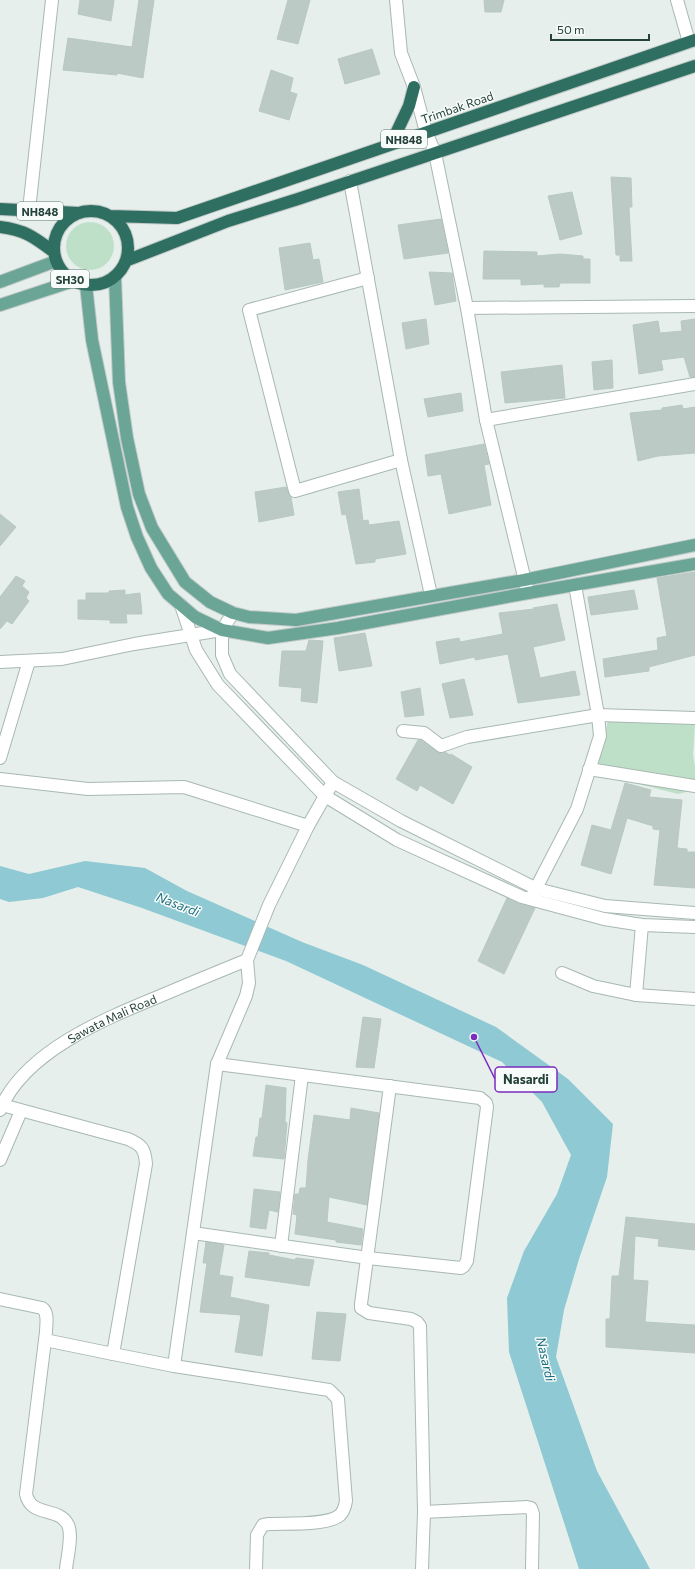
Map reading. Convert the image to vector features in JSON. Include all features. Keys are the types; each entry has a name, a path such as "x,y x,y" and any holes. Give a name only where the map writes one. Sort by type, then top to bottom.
{"highway":[{"name":"Trimbak Road","path":"55,257 56,236 62,225 69,218 80,213 90,211 100,212 110,216 177,218 692,41"},
{"name":"NH848","path":"128,260 228,221 695,66"},
{"path":"391,144 409,106 414,88"},
{"name":"Trimbak Road","path":"0,209 80,213"},
{"path":"110,216 123,228 129,249 128,260 115,277"},
{"name":"NH848","path":"0,227 13,229 32,235 55,257"},
{"name":"SH30","path":"55,257 59,267 67,277 73,281 86,285 93,285 104,283 115,277"}],"main road":[{"path":"0,282 55,257"},
{"path":"115,277 119,382 127,438 139,494 152,528 185,582 210,602 233,613 249,617 296,620 430,595 524,580 695,546"},
{"path":"0,305 73,281"},
{"path":"86,285 92,340 127,507 137,537 151,568 168,594 195,617 222,630 268,638 338,628 528,592 695,564"}],"street":[{"path":"29,210 52,0"},
{"path":"396,0 401,53 414,88 426,132 435,153 467,308 486,420 528,592"},
{"path":"677,0 692,41"},
{"path":"350,181 402,460 430,595"},
{"path":"368,278 249,310 295,491 402,460"},
{"path":"467,308 695,306"},
{"path":"486,420 695,384"},
{"path":"530,900 577,809 600,736 598,715 575,585"},
{"path":"181,605 190,636 196,650 218,685 325,796 397,840 530,900 604,919 642,925 695,927"},
{"path":"233,613 222,630 222,655 230,674 333,782 401,821 537,889 605,906 695,913"},
{"path":"0,662 62,658 134,644 222,630"},
{"path":"0,758 29,660"},
{"path":"403,731 424,733 441,746 467,737 598,715 695,718"},
{"path":"589,769 695,786"},
{"path":"0,779 88,789 184,787 308,826"},
{"path":"174,1366 217,1064 246,996 249,983 247,960 269,905 308,826 333,782"},
{"path":"636,995 642,925"},
{"name":"Sawata Mali Road","path":"1,1108 8,1096 28,1070 58,1047 94,1024 247,960"},
{"path":"562,973 593,986 636,995 695,998"},
{"path":"193,1233 368,1258 461,1268 467,1261 487,1107 486,1103 480,1098 217,1064"},
{"path":"281,1246 302,1075"},
{"path":"390,1086 361,1308 369,1313 411,1319 417,1322 420,1326 424,1512 422,1569"},
{"path":"1,1108 21,1111 128,1139 137,1143 142,1148 146,1164 113,1354"},
{"path":"0,1160 21,1111"},
{"path":"0,1299 42,1308 45,1310 47,1315 26,1494 27,1502 33,1507 61,1518 68,1525 70,1533 66,1569"},
{"path":"45,1340 174,1366 329,1390 338,1399 346,1501 344,1510 339,1516 325,1522 269,1524 263,1526 258,1535 256,1569"},
{"path":"424,1512 531,1508 534,1514 532,1569"}],"green space":[{"path":"85,222 95,222 104,226 110,232 113,237 113,255 104,266 95,270 85,270 76,266 70,260 66,251 66,241 70,232 76,226"},
{"path":"609,718 695,722 693,755 695,766 695,790 678,794 611,777 597,761"}],"water":[{"path":"85,861 145,868 187,891 302,942 363,965 496,1027 568,1079 613,1124 607,1177 579,1259 564,1310 556,1357 597,1471 650,1569 579,1569 509,1352 507,1298 524,1251 557,1194 571,1155 542,1102 502,1062 286,961 142,908 78,887 43,898 9,902 0,899 0,866 29,874"}],"building":[{"path":"80,0 114,0 111,21 78,14"},
{"path":"139,0 154,0 143,78 117,73 117,75 63,70 68,38 132,47"},
{"path":"288,0 310,0 298,44 277,39"},
{"path":"484,0 504,0 501,12 485,12"},
{"path":"372,49 380,74 345,84 338,59"},
{"path":"271,70 293,78 290,92 297,94 289,120 259,111"},
{"path":"611,177 631,178 632,207 629,207 632,261 620,261 620,255 616,255"},
{"path":"572,192 582,234 560,240 548,196"},
{"path":"441,219 448,253 404,259 398,225"},
{"path":"310,243 313,260 319,259 323,282 285,290 279,248"},
{"path":"484,251 537,252 537,256 560,254 583,256 583,259 590,259 590,283 560,283 559,287 544,287 544,284 521,285 521,279 483,279"},
{"path":"429,272 452,273 456,301 435,305"},
{"path":"426,319 429,344 406,349 402,323"},
{"path":"695,319 695,377 690,377 684,357 661,360 663,370 639,374 633,325 658,321 660,333 682,331 681,321"},
{"path":"612,360 613,388 594,390 592,362"},
{"path":"562,365 565,398 505,403 501,372"},
{"path":"461,393 463,411 428,417 424,399"},
{"path":"682,405 683,409 695,407 695,453 658,456 638,461 630,413 662,410 662,408"},
{"path":"484,444 489,464 484,465 491,505 449,514 441,474 428,476 425,455"},
{"path":"286,487 291,497 294,515 259,522 255,492"},
{"path":"359,489 363,521 368,520 369,525 399,521 406,554 375,559 375,562 356,564 346,514 342,515 338,492"},
{"path":"0,514 16,527 0,546"},
{"path":"695,572 695,655 649,667 649,671 605,677 603,659 658,650 657,638 667,636 657,578"},
{"path":"16,576 25,581 22,586 29,592 26,598 29,601 12,624 7,621 0,629 0,597"},
{"path":"125,590 125,595 140,593 142,614 126,614 127,623 110,623 110,620 78,619 78,600 86,600 86,593 109,593 109,591"},
{"path":"634,590 638,609 591,615 588,597"},
{"path":"557,604 565,640 533,647 540,678 575,671 580,695 518,703 508,654 475,660 475,657 440,664 436,642 459,638 460,642 503,634 499,613 534,609 533,608"},
{"path":"365,633 372,666 339,671 334,638"},
{"path":"309,640 323,641 317,703 301,701 302,688 279,686 282,651 306,651"},
{"path":"464,679 473,715 450,718 442,684"},
{"path":"420,688 424,715 405,717 401,692"},
{"path":"418,740 421,740 437,752 451,754 472,767 453,804 420,785 417,791 396,779"},
{"path":"625,783 651,790 649,797 682,800 677,848 687,849 687,852 695,852 695,888 654,885 660,830 653,829 653,826 627,818 611,874 581,865 592,825 611,830"},
{"path":"507,898 520,904 535,908 504,974 478,961"},
{"path":"363,1017 381,1019 374,1068 356,1067"},
{"path":"266,1085 286,1088 285,1122 287,1123 284,1159 253,1156 256,1137 258,1137 260,1118 262,1118"},
{"path":"351,1108 379,1113 367,1205 329,1197 327,1222 363,1229 361,1245 295,1234 297,1215 293,1214 295,1194 299,1194 300,1188 306,1188 314,1115 350,1120"},
{"path":"254,1189 280,1192 278,1212 269,1210 266,1229 250,1227"},
{"path":"626,1217 695,1224 695,1250 658,1246 659,1239 635,1236 633,1280 648,1281 645,1322 695,1325 695,1353 606,1347 606,1319 610,1319 612,1276 619,1276"},
{"path":"206,1242 224,1245 219,1275 233,1277 230,1297 269,1305 262,1356 235,1352 241,1315 200,1312 207,1263 203,1263"},
{"path":"249,1251 269,1253 269,1255 295,1260 296,1258 314,1260 309,1286 245,1277"},
{"path":"317,1312 346,1314 340,1361 312,1359"}],"place":[{"name":"Nasardi","path":"474,1037"}]}
